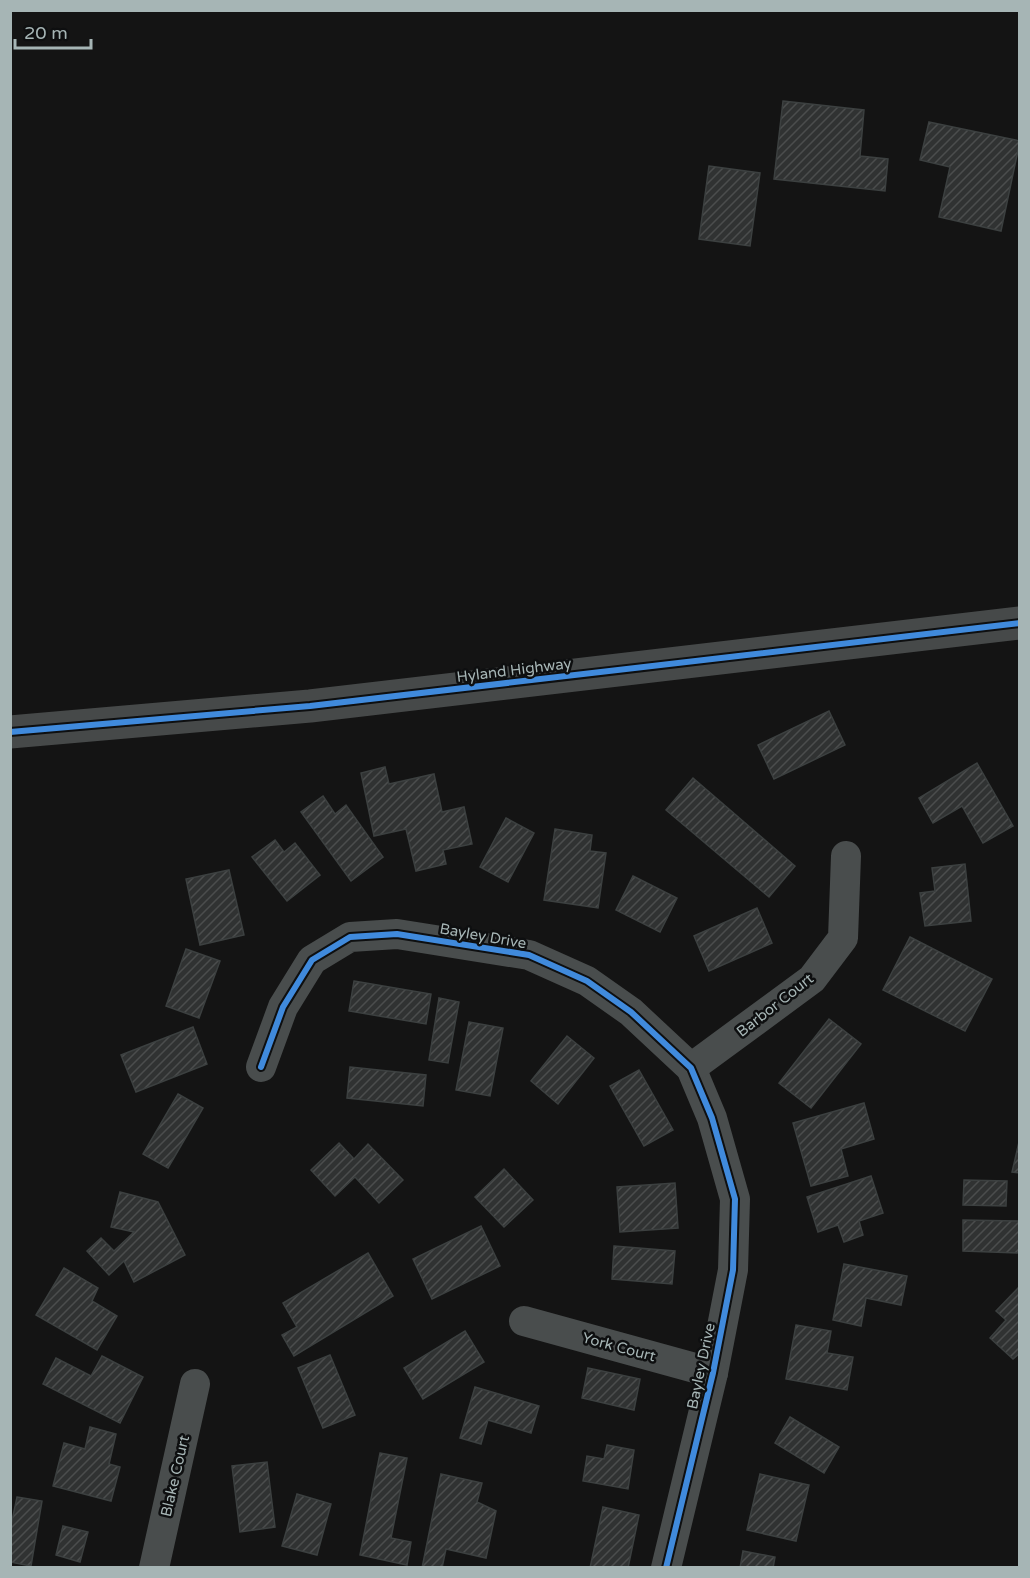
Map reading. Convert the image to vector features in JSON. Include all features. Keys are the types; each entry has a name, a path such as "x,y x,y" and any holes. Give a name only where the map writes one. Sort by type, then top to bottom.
{"main road":[{"name":"Hyland Highway","path":"10,732 310,706 1020,623"}],"street":[{"name":"Barbor Court","path":"691,1068 812,980 843,938 846,856"},
{"name":"Bayley Drive","path":"261,1066 283,1007 312,960 350,937 397,934 529,956 587,981 631,1012 691,1068 712,1118 735,1199 733,1270 713,1373 666,1568"},
{"name":"York Court","path":"524,1321 713,1373"},
{"name":"Blake Court","path":"154,1568 195,1384"}],"building":[{"path":"783,101 864,110 860,156 888,159 885,191 774,179"},
{"path":"929,122 1020,141 1001,231 939,217 950,167 920,160"},
{"path":"709,166 760,173 750,246 699,239"},
{"path":"829,711 845,745 774,779 758,745"},
{"path":"977,763 1013,826 983,843 962,806 933,823 919,798"},
{"path":"385,767 389,784 434,774 442,812 464,807 472,844 443,850 446,864 416,871 406,829 374,836 361,773"},
{"path":"693,778 795,866 769,897 666,810"},
{"path":"323,796 335,814 346,805 383,857 351,881 301,812"},
{"path":"506,818 534,833 508,882 480,867"},
{"path":"555,829 592,835 590,851 606,853 598,908 544,900"},
{"path":"275,840 284,852 295,843 320,875 287,901 252,857"},
{"path":"965,864 971,921 925,926 920,893 935,891 932,868"},
{"path":"229,870 244,935 200,945 186,879"},
{"path":"633,876 677,898 660,932 616,910"},
{"path":"757,908 772,943 709,971 694,936"},
{"path":"910,937 992,979 965,1031 883,990"},
{"path":"186,949 220,961 199,1018 166,1006"},
{"path":"354,981 431,994 426,1024 349,1011"},
{"path":"439,998 459,1002 448,1063 429,1060"},
{"path":"829,1019 861,1044 811,1108 779,1083"},
{"path":"469,1022 503,1028 490,1096 456,1090"},
{"path":"193,1027 207,1064 136,1092 121,1055"},
{"path":"567,1036 594,1058 558,1104 531,1081"},
{"path":"350,1067 426,1075 423,1106 347,1098"},
{"path":"639,1070 673,1130 644,1146 610,1086"},
{"path":"178,1094 203,1108 168,1168 143,1154"},
{"path":"864,1103 874,1139 841,1149 848,1176 811,1186 793,1123"},
{"path":"1020,1142 1020,1173 1012,1172"},
{"path":"339,1143 354,1159 368,1144 403,1180 379,1203 355,1177 335,1196 311,1170"},
{"path":"504,1169 533,1200 504,1227 475,1197"},
{"path":"871,1176 883,1213 859,1221 863,1235 844,1242 838,1225 818,1232 807,1197"},
{"path":"964,1180 1007,1181 1006,1206 963,1205"},
{"path":"675,1183 678,1228 620,1232 617,1187"},
{"path":"120,1192 158,1202 185,1255 134,1282 124,1261 109,1275 87,1251 101,1238 114,1251 134,1232 111,1227"},
{"path":"963,1220 1020,1221 1020,1253 963,1251"},
{"path":"481,1226 500,1266 432,1299 413,1259"},
{"path":"614,1246 675,1251 672,1284 612,1279"},
{"path":"368,1253 393,1296 294,1356 282,1335 297,1327 283,1303"},
{"path":"844,1264 907,1276 901,1305 866,1298 861,1326 833,1320"},
{"path":"64,1268 98,1288 92,1301 117,1316 97,1350 36,1315"},
{"path":"1020,1286 1020,1353 1013,1359 990,1338 1006,1320 996,1311"},
{"path":"796,1325 831,1331 827,1353 853,1357 847,1390 786,1379"},
{"path":"465,1331 484,1362 423,1399 404,1368"},
{"path":"330,1355 355,1415 323,1428 298,1368"},
{"path":"102,1356 143,1377 120,1423 43,1384 56,1358 91,1376"},
{"path":"588,1368 640,1379 634,1410 582,1398"},
{"path":"475,1387 539,1406 531,1433 488,1420 481,1444 460,1438"},
{"path":"790,1417 839,1447 824,1473 775,1443"},
{"path":"90,1427 116,1434 109,1464 120,1467 111,1501 53,1486 64,1443 85,1449"},
{"path":"607,1445 634,1450 628,1489 583,1481 587,1456 604,1459"},
{"path":"380,1453 407,1458 391,1538 411,1542 407,1565 360,1555"},
{"path":"267,1462 275,1527 240,1532 232,1466"},
{"path":"441,1474 482,1483 477,1502 496,1511 486,1558 446,1549 442,1568 422,1568"},
{"path":"760,1474 809,1485 796,1541 747,1530"},
{"path":"297,1494 331,1504 317,1555 282,1546"},
{"path":"17,1497 42,1501 31,1566 10,1562 10,1530"},
{"path":"603,1507 639,1515 628,1568 590,1568"},
{"path":"63,1526 88,1532 80,1562 56,1555"},
{"path":"743,1551 775,1557 773,1568 740,1568"}],"cycle path":[{"path":"10,732 310,706 1020,623"},
{"path":"261,1067 283,1007 312,960 350,937 397,934 529,955 587,981 631,1012 691,1068 712,1118 735,1199 733,1270 713,1373 666,1568"}]}
